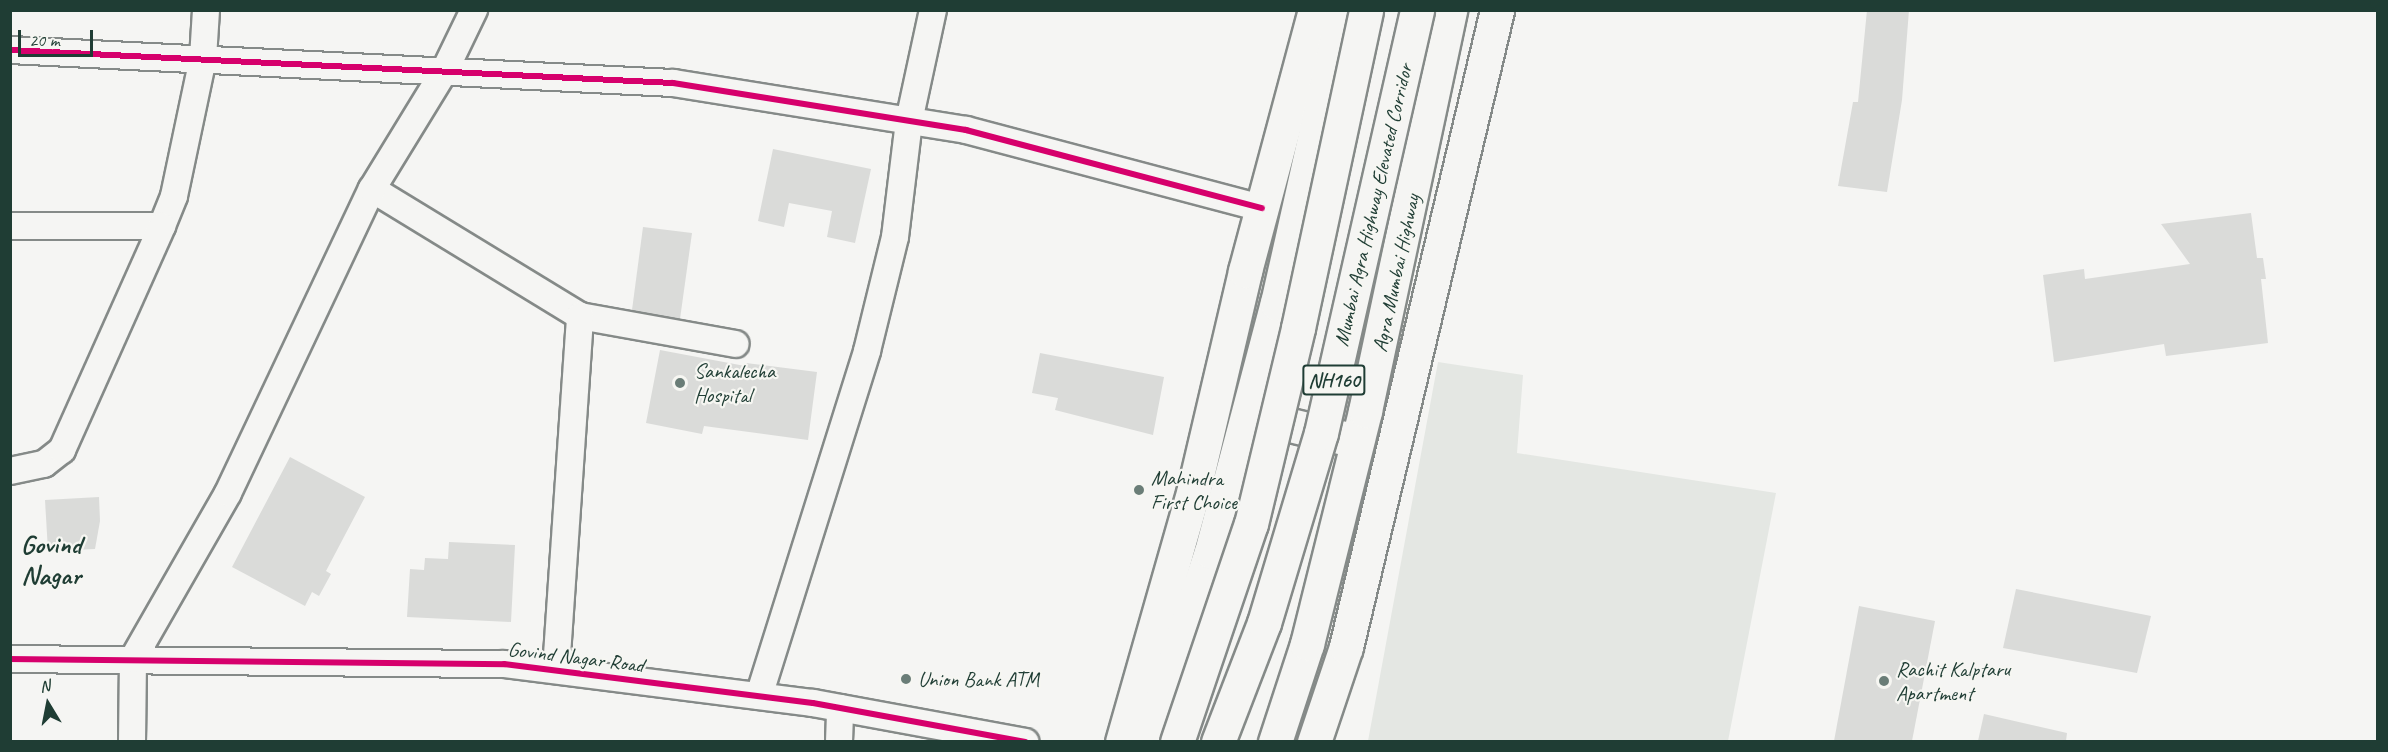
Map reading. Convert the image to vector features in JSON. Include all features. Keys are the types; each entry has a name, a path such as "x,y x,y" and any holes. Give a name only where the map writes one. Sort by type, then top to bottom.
{"main road":[{"path":"1122,741 1194,489 1262,208 1315,10"},
{"path":"1148,741 1211,552 1277,303 1343,10"},
{"name":"NH160","path":"1177,741 1251,524 1298,328 1365,10"},
{"name":"Mumbai Agra Highway Elevated Corridor","path":"1218,741 1264,623 1321,433 1417,10"},
{"name":"Agra Mumbai Highway","path":"1275,741 1307,644 1358,442 1391,302 1449,10"},
{"path":"1314,741 1346,647 1497,10"},
{"path":"1247,414 1358,442"}],"street":[{"path":"10,471 44,464 62,450 162,226 174,196 202,58 206,10"},
{"path":"132,741 133,659 228,493 372,189 445,70 474,10"},
{"path":"759,696 867,351 895,237 909,121 933,10"},
{"path":"10,50 673,83 966,130 1262,208"},
{"path":"372,189 580,316 736,344"},
{"path":"10,226 162,226"},
{"path":"556,670 580,316"},
{"name":"Govind Nagar Road","path":"10,659 504,664 759,696 1025,741"},
{"path":"839,741 840,708"}],"shaded area":[{"path":"1438,362 1523,375 1517,453 1776,493 1728,741 1368,741"}],"building":[{"path":"1867,10 1909,10 1902,100 1887,192 1838,186 1853,102 1858,102"},
{"path":"773,149 871,169 855,243 827,237 832,211 789,203 784,227 758,221"},
{"path":"2251,213 2257,258 2263,258 2266,279 2261,279 2268,343 2166,356 2164,344 2054,362 2043,275 2084,269 2085,279 2190,264 2161,224"},
{"path":"643,227 692,233 680,319 632,310"},
{"path":"660,350 745,366 746,363 817,372 808,440 704,426 702,434 646,423"},
{"path":"1040,353 1164,377 1153,435 1055,410 1058,398 1032,393"},
{"path":"290,457 365,497 326,571 331,574 319,596 312,592 305,606 232,567"},
{"path":"99,497 100,521 95,549 48,551 45,500"},
{"path":"449,542 515,545 511,622 407,617 410,569 424,570 425,558 448,559"},
{"name":"Rachit Kalptaru Apartment","path":"2016,589 2151,616 2137,673 2003,648"},
{"name":"Rachit Kalptaru Apartment","path":"1859,606 1935,621 1912,741 1834,741"},
{"name":"Rachit Kalptaru Apartment","path":"1984,714 2067,733 2066,741 1978,741"}],"cycle path":[{"path":"10,50 673,83 966,130 1262,208"},
{"path":"10,659 504,664 813,703 1025,742"}],"place":[{"name":"Sankalecha Hospital","path":"680,383"},
{"name":"Mahindra First Choice","path":"1139,490"},
{"name":"Union Bank ATM","path":"906,679"},
{"name":"Rachit Kalptaru Apartment","path":"1884,681"}],"district":[{"name":"Govind Nagar","path":"51,560"}]}
